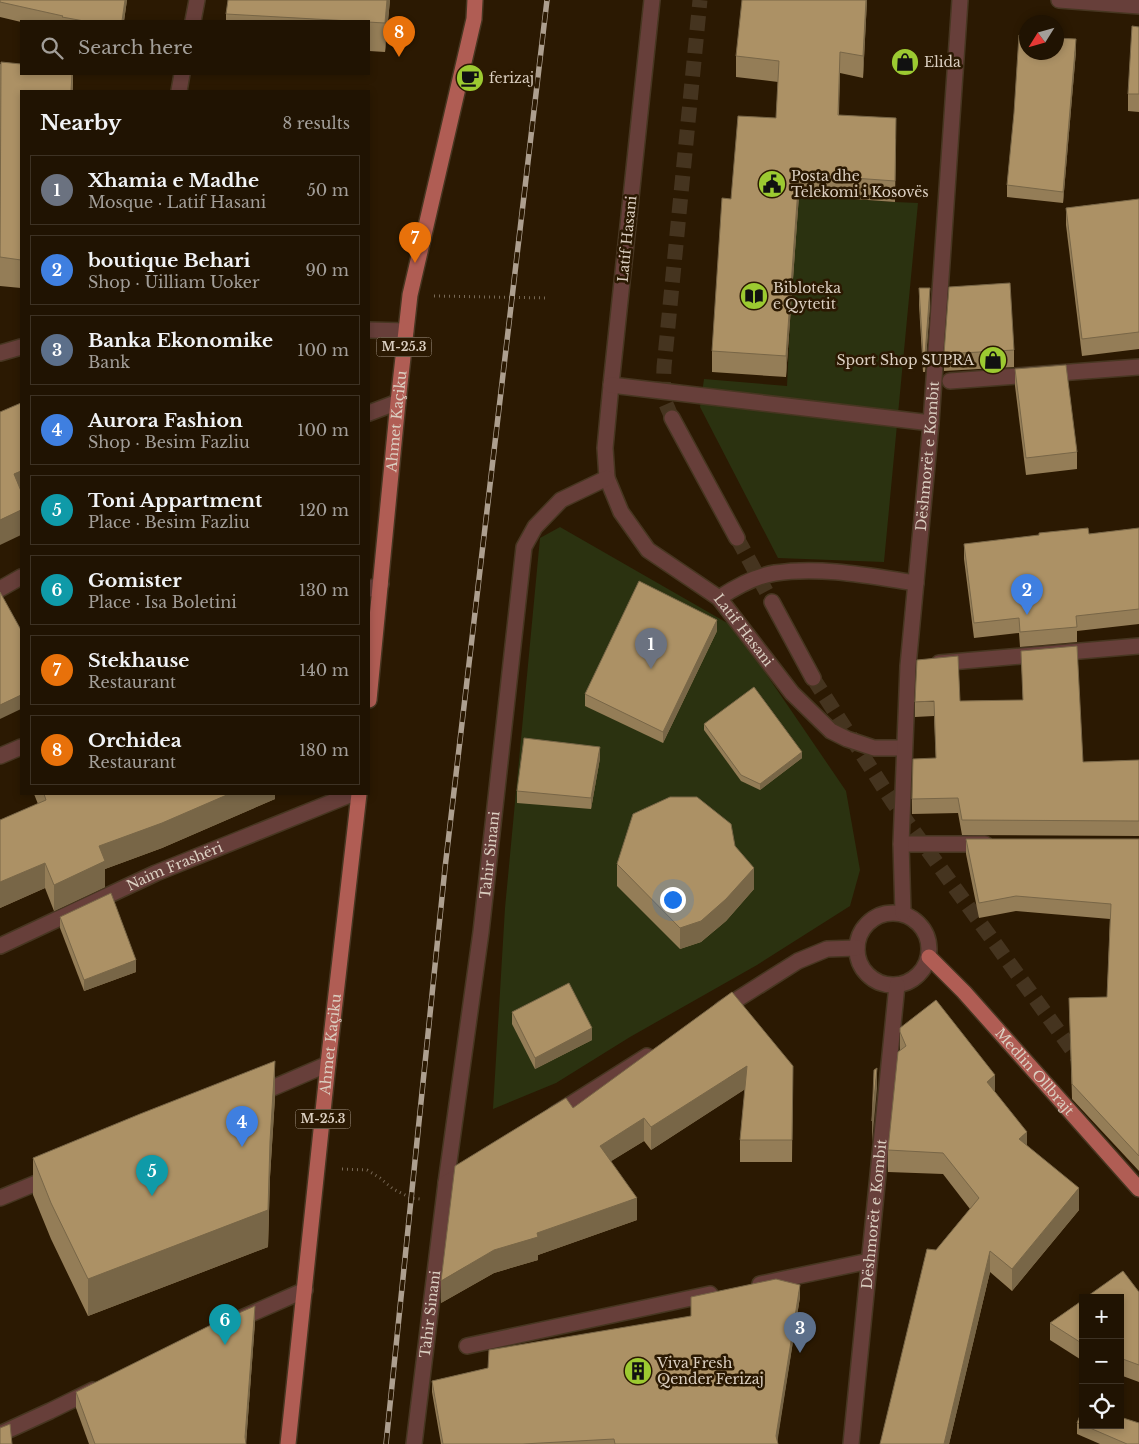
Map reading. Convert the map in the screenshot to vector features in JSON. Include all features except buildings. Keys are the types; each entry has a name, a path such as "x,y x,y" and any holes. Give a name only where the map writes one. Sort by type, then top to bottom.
{"main road":[{"name":"Ahmet Kaçiku","path":"370,681 375,586 410,295 474,18 475,0"},
{"name":"Ahmet Kaçiku","path":"288,1444 359,795"},
{"name":"Medlin Ollbrajt","path":"929,957 964,992 1139,1189"}],"street":[{"path":"193,20 197,0"},
{"name":"Latif Hasani","path":"652,0 611,385 606,448 608,478 621,512 648,550 719,598 792,693 831,731 847,739 874,748 904,748"},
{"name":"Dëshmorët e Kombit","path":"903,913 900,844 908,666 931,423 960,0"},
{"path":"1060,0 1139,6"},
{"path":"179,90 182,75"},
{"path":"370,330 406,331"},
{"path":"0,353 20,348"},
{"path":"950,381 1139,367"},
{"path":"611,385 931,423"},
{"path":"370,413 398,402"},
{"path":"672,418 737,538"},
{"name":"Tahir Sinani","path":"414,1444 443,1202 481,932 524,546 535,527 561,500 608,478"},
{"path":"719,598 737,586 773,574 820,570 916,583"},
{"path":"0,589 20,578"},
{"path":"772,602 813,678"},
{"path":"908,666 1139,646"},
{"path":"0,756 20,747"},
{"name":"Naim Frashëri","path":"0,946 156,873 350,795"},
{"path":"900,844 1000,844"},
{"path":"887,913 903,913 916,920 925,930 929,943 929,957 925,968 908,982 896,985 884,984 873,979 864,971 859,960 857,948 861,932 872,919 887,913"},
{"path":"714,1014 798,961 828,949 857,948"},
{"name":"Dëshmorët e Kombit","path":"851,1444 896,985"},
{"path":"546,1120 655,1051"},
{"path":"244,1099 328,1064"},
{"path":"0,1198 63,1172"},
{"path":"446,1183 462,1173"},
{"path":"745,1287 869,1260"},
{"path":"225,1325 304,1290"},
{"path":"467,1346 726,1291"},
{"path":"0,1434 50,1412 102,1385"}],"path":[{"path":"410,295 548,298"},
{"path":"318,1167 367,1170 393,1189 411,1198 443,1202"}],"green space":[{"path":"796,195 918,203 884,562 778,558 700,407 704,379 787,386"},
{"path":"560,527 729,624 756,659 846,791 860,870 850,906 757,965 630,1037 556,1083 493,1109 505,908 540,538"}],"tunnel":[{"path":"672,418 663,397 664,367 700,0"},
{"path":"737,538 772,602"},
{"path":"813,678 892,801 1083,1065"}],"railway":[{"path":"386,1444 445,868 547,0"}],"place":[{"name":"Orchidea","path":"399,57"},
{"name":"Elida","path":"905,62"},
{"name":"ferizaj","path":"470,78"},
{"name":"Posta dhe Telekomi i Kosovës","path":"772,184"},
{"name":"Stekhause","path":"415,263"},
{"name":"Bibloteka e Qytetit","path":"754,296"},
{"name":"Sport Shop SUPRA","path":"993,360"},
{"name":"boutique Behari","path":"1027,615"},
{"name":"Xhamia e Madhe","path":"651,669"},
{"name":"Aurora Fashion","path":"242,1147"},
{"name":"Toni Appartment","path":"152,1196"},
{"name":"Gomister","path":"225,1345"},
{"name":"Banka Ekonomike","path":"800,1353"},
{"name":"Viva Fresh Qender Ferizaj","path":"638,1371"}]}
